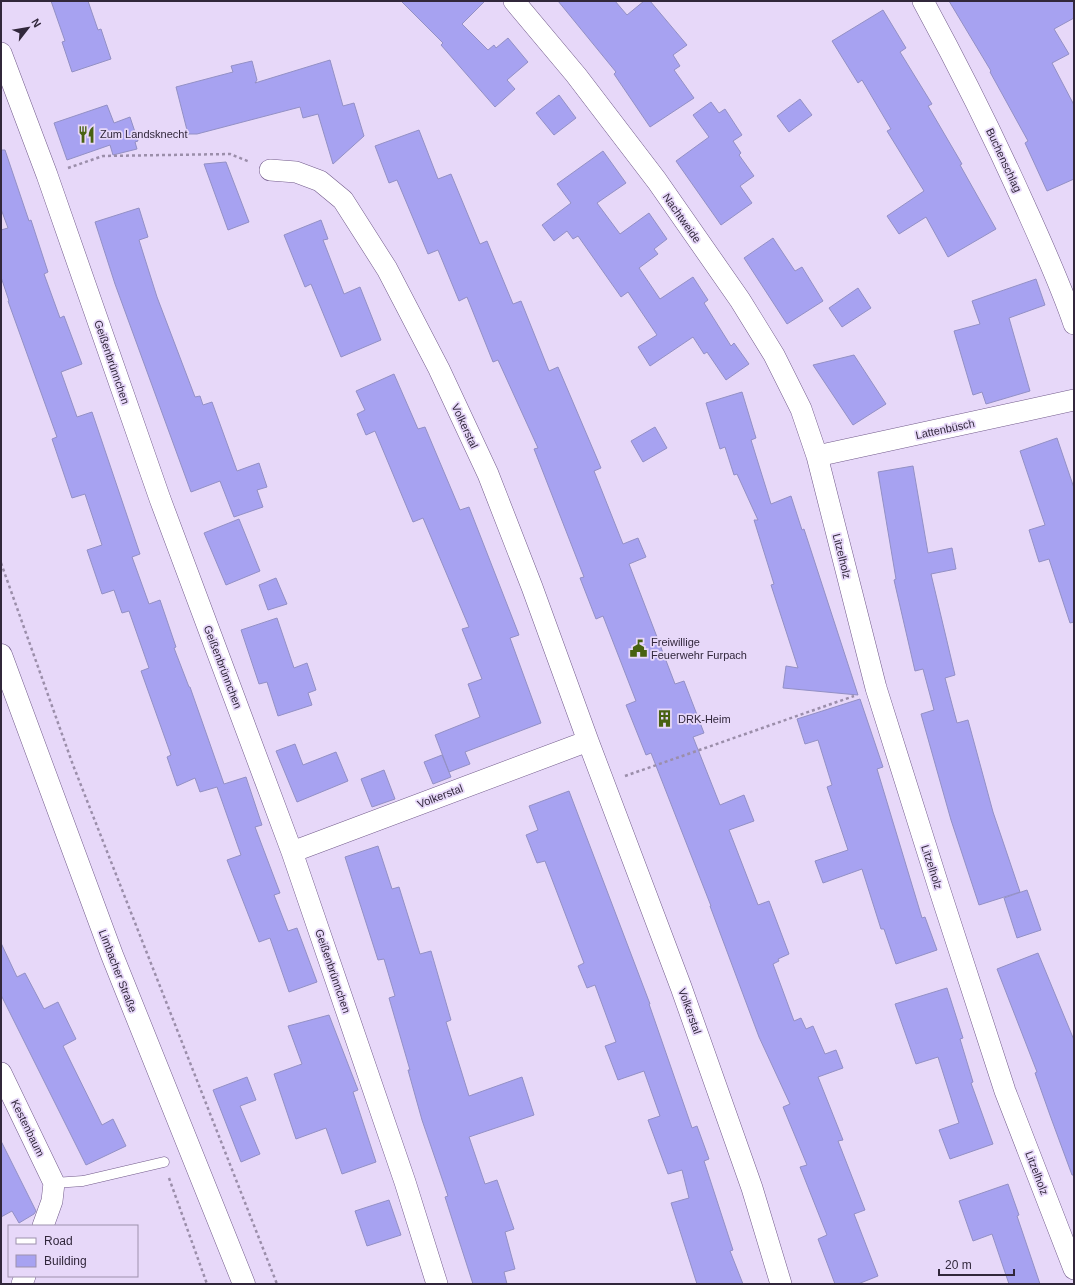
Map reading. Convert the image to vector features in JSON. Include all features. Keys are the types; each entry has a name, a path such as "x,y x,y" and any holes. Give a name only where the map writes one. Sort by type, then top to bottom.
{"main road":[{"name":"Limbacher Straße","path":"1,655 112,955 244,1284"}],"street":[{"name":"Nachtweide","path":"514,1 576,75 652,175 740,300 774,355 797,402 817,456"},
{"name":"Buchenschlag","path":"922,1 958,65 1012,178 1060,282 1074,324"},
{"name":"Geißenbrünnchen","path":"1,53 47,175 160,499 292,852 403,1174 437,1284"},
{"name":"Volkerstal","path":"270,170 296,172 320,181 343,200 386,269 439,369 488,474 532,587 588,741 684,994 752,1188 781,1284"},
{"name":"Lattenbüsch","path":"817,456 1074,400"},
{"name":"Litzelholz","path":"817,456 876,688 1005,1091 1074,1269"},
{"name":"Volkerstal","path":"292,852 588,741"},
{"name":"Kestenbaum","path":"1,1073 54,1183"},
{"path":"43,1225 52,1201 54,1183"}],"lane":[{"path":"54,1183 83,1181 164,1162"}],"path":[{"path":"47,175 104,156 230,154 270,170"},
{"path":"1,563 73,765 277,1284"},
{"path":"604,783 876,688"},
{"path":"164,1162 207,1284"}],"building":[{"path":"51,1 88,1 98,30 101,29 111,59 72,72 62,42 65,41"},
{"path":"401,1 485,1 462,24 488,50 494,45 496,48 508,38 528,62 507,80 515,89 495,107 441,45 443,43"},
{"path":"558,1 615,1 627,15 644,1 650,1 687,45 673,55 680,66 674,70 694,98 650,127 614,74 616,72"},
{"path":"949,1 1074,1 1074,18 1054,29 1069,54 1052,63 1074,105 1074,179 1047,191 1025,143 1028,141 990,72 991,71"},
{"path":"883,10 906,48 900,52 932,104 928,106 962,164 960,165 996,229 948,257 926,217 899,234 887,216 924,191 887,131 891,129 862,80 858,83 832,41"},
{"path":"330,60 343,106 354,103 364,136 333,164 318,114 303,118 300,107 197,134 188,134 176,87 233,72 231,66 252,61 257,80 255,83"},
{"path":"559,95 576,118 554,135 536,113"},
{"path":"800,99 812,115 789,132 777,116"},
{"path":"711,102 719,113 725,109 742,135 733,141 741,153 739,155 754,176 740,186 752,203 721,225 676,161 709,137 693,115"},
{"path":"107,105 114,123 130,117 138,141 135,142 137,149 113,155 110,145 67,160 54,123"},
{"path":"419,130 438,179 451,174 480,244 487,241 513,304 521,301 549,371 558,367 601,468 594,471 623,544 638,538 646,557 629,564 675,684 684,681 704,733 693,737 720,805 744,795 754,821 729,830 758,905 769,901 789,954 778,959 779,961 773,964 794,1021 801,1018 806,1029 813,1026 825,1054 836,1050 843,1068 818,1077 843,1140 838,1141 865,1210 854,1214 878,1276 858,1284 835,1284 818,1239 827,1235 800,1167 807,1165 783,1107 790,1104 759,1037 711,906 651,753 646,755 626,705 636,701 603,616 596,619 580,578 584,577 534,449 538,448 498,360 493,362 467,297 459,301 438,250 428,254 397,180 389,183 375,146"},
{"path":"1,150 5,150 29,221 31,220 48,272 44,274 60,318 64,316 82,364 61,372 77,417 92,412 140,554 132,557 149,604 160,600 176,647 174,648 190,687 224,784 246,777 262,825 255,827 280,893 274,895 288,931 297,928 317,982 289,992 270,938 259,942 227,860 241,855 217,787 200,792 195,778 177,786 167,757 171,755 141,671 149,668 129,611 122,613 114,590 102,594 87,550 102,545 85,494 72,498 52,439 57,437 8,301 1,277 1,230 8,228 1,209"},
{"path":"603,151 626,183 597,203 620,234 649,213 667,239 654,249 658,254 639,268 660,299 693,277 708,300 704,303 731,346 734,343 749,364 726,380 707,352 704,354 693,337 650,366 638,347 657,335 628,292 621,297 578,236 573,239 567,231 554,241 542,225 571,203 557,184"},
{"path":"226,162 249,222 228,230 204,164"},
{"path":"139,208 148,237 139,240 157,297 195,397 200,396 203,405 212,402 237,471 259,463 267,487 257,490 263,507 234,517 220,481 191,492 115,284 95,222"},
{"path":"321,220 328,239 323,240 344,294 360,287 381,340 341,357 311,284 305,287 284,235"},
{"path":"773,238 795,271 802,267 823,301 787,324 744,258"},
{"path":"1036,279 1045,305 1009,318 1030,391 986,404 982,392 973,395 954,331 980,324 972,301"},
{"path":"858,288 871,308 842,327 829,308"},
{"path":"854,355 886,404 853,425 813,365"},
{"path":"394,374 418,429 425,427 460,510 469,507 519,635 510,638 541,723 465,752 470,764 449,772 435,735 480,717 468,684 482,679 462,629 469,627 423,518 413,522 375,431 366,435 357,414 365,410 356,391"},
{"path":"742,392 756,438 751,440 771,504 791,496 802,530 804,529 858,695 783,688 786,666 798,668 771,585 774,584 754,520 758,520 737,474 734,475 725,447 720,449 706,403"},
{"path":"655,427 667,448 643,462 631,441"},
{"path":"1057,438 1074,488 1074,622 1070,623 1049,559 1039,562 1029,530 1045,525 1020,451"},
{"path":"913,466 928,553 952,548 956,569 931,574 955,675 945,678 957,723 968,720 993,812 1020,892 979,905 951,820 921,714 934,710 923,669 915,671 894,580 896,579 878,472"},
{"path":"239,519 260,571 226,585 204,533"},
{"path":"276,578 287,604 268,610 259,585"},
{"path":"277,618 294,668 307,663 316,690 308,693 312,705 278,716 267,682 259,684 241,630"},
{"path":"860,699 883,767 877,769 922,918 925,917 937,950 896,964 884,929 881,929 862,869 823,883 815,861 848,850 827,787 832,785 818,740 805,744 797,719"},
{"path":"295,744 303,765 336,752 348,781 297,802 276,751"},
{"path":"442,755 451,777 433,784 424,762"},
{"path":"384,770 395,799 372,807 361,779"},
{"path":"569,791 650,1004 692,1128 697,1126 709,1159 704,1161 733,1250 730,1251 743,1284 697,1284 671,1203 689,1198 682,1170 668,1174 648,1120 660,1116 644,1071 618,1080 605,1046 616,1042 595,985 587,988 578,966 584,963 545,861 537,863 526,835 538,830 529,806"},
{"path":"378,846 392,889 399,887 420,954 431,951 451,1020 446,1022 469,1096 522,1077 534,1115 469,1137 485,1184 497,1180 514,1229 505,1232 515,1269 504,1272 507,1284 473,1284 445,1197 448,1196 422,1120 408,1070 410,1070 389,998 395,996 384,959 378,960 345,857"},
{"path":"1027,890 1041,930 1017,938 1004,898"},
{"path":"1,943 17,977 25,973 44,1009 58,1002 76,1039 63,1046 102,1125 113,1119 126,1146 86,1165 1,995"},
{"path":"1038,953 1074,1040 1074,1175 1072,1175 1035,1073 1037,1072 997,969"},
{"path":"947,988 963,1038 960,1039 973,1082 971,1083 993,1144 950,1159 939,1130 959,1123 938,1057 916,1064 895,1004"},
{"path":"329,1015 358,1090 353,1092 376,1162 342,1174 326,1128 296,1139 274,1074 302,1064 288,1026"},
{"path":"247,1077 256,1100 240,1106 260,1154 241,1162 213,1090"},
{"path":"1,1141 36,1211 34,1214 19,1223 12,1211 1,1217"},
{"path":"1008,1184 1040,1284 1009,1284 992,1234 973,1241 959,1201"},
{"path":"389,1200 401,1235 367,1246 355,1211"}],"place":[{"name":"Zum Landsknecht","path":"87,134"},
{"name":"Freiwillige Feuerwehr Furpach","path":"638,648"},
{"name":"DRK-Heim","path":"665,719"}]}
